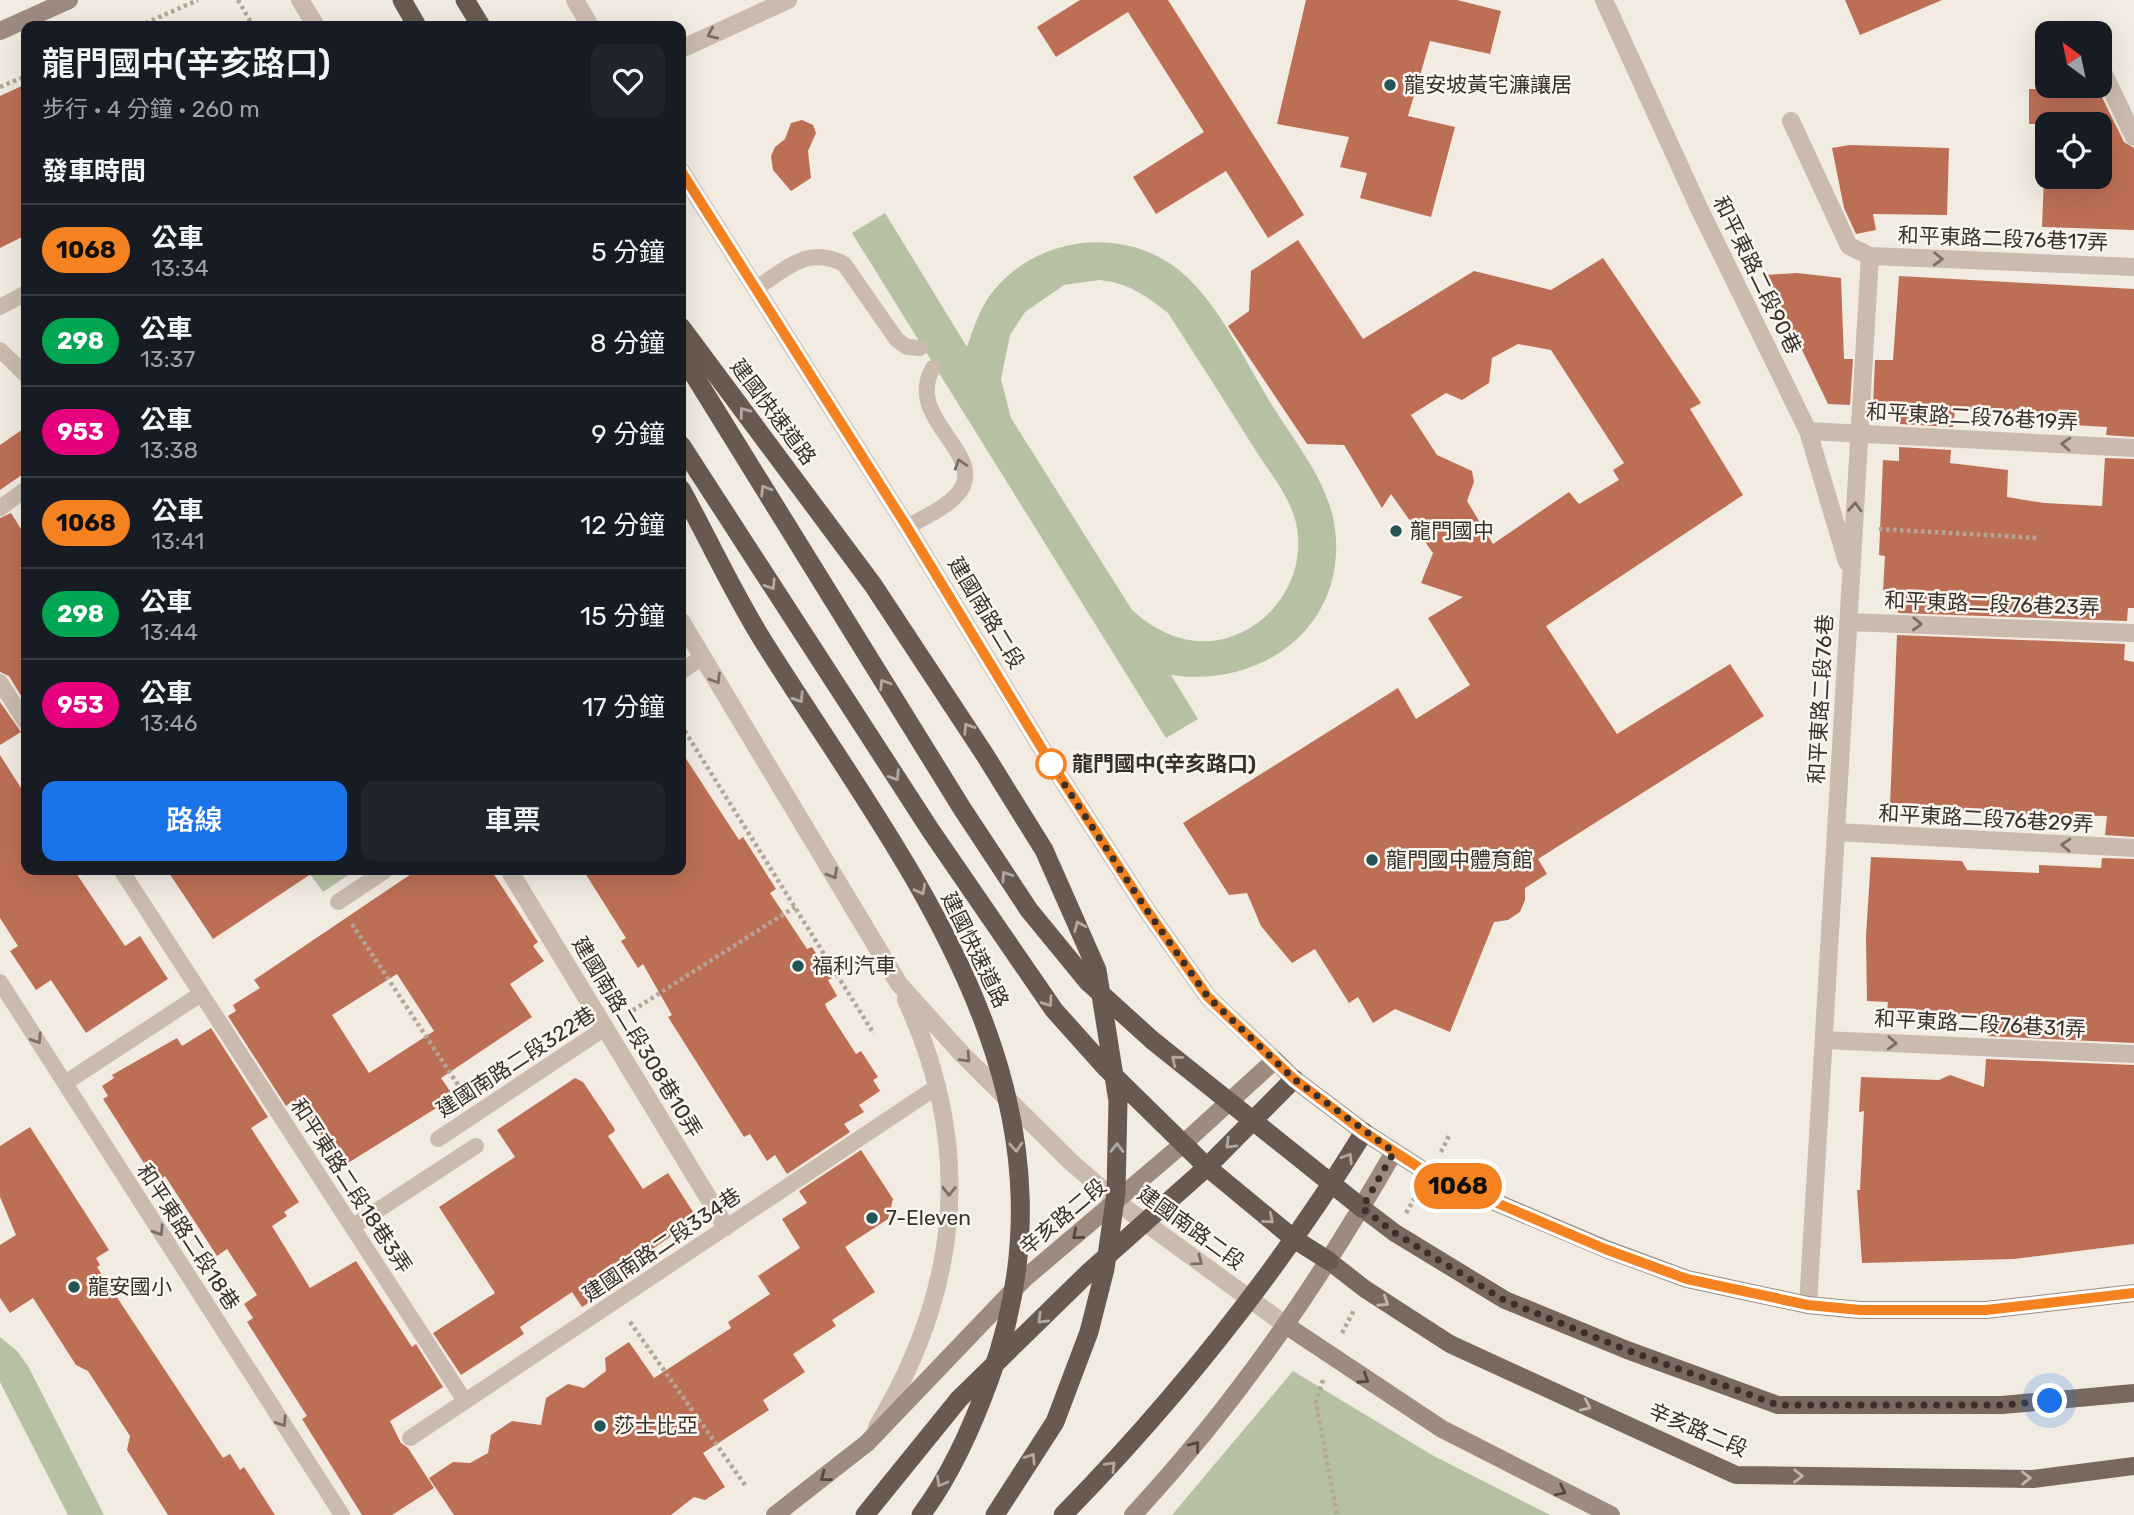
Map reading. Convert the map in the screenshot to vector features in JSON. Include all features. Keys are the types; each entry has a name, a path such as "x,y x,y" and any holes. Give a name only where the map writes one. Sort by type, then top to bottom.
{"highway":[{"path":"401,0 414,21"},
{"path":"465,0 478,21"},
{"name":"建國快速道路","path":"686,334 873,584 978,744 1044,850 1097,970 1118,1101 1116,1193 1105,1269 1089,1332 1055,1422 995,1515"},
{"name":"建國快速道路","path":"686,362 962,810 1029,910 1088,982 1152,1040 1362,1208"},
{"name":"建國快速道路","path":"686,453 931,831 1054,1010 1105,1067 1207,1167 1294,1239 1329,1261"},
{"name":"建國快速道路","path":"686,498 762,640 907,866 971,984 999,1061 1016,1137 1019,1200 1017,1261 1007,1331 960,1450 920,1515"},
{"path":"865,1515 959,1399 1089,1272 1207,1167 1294,1079"},
{"path":"1063,1515 1184,1384 1251,1299 1332,1184 1364,1132"}],"main road":[{"path":"41,20 69,0"},
{"path":"0,31 21,25"},
{"path":"1275,1060 1294,1079 1364,1132 1429,1174 1605,1249 1687,1279 1808,1305 1860,1310 1986,1310 2134,1293"},
{"name":"辛亥路二段","path":"775,1515 867,1443 1024,1279 1117,1202 1275,1060"},
{"path":"1133,1515 1181,1463 1287,1326 1394,1152"},
{"path":"1362,1208 1395,1233 1504,1300 1627,1350 1778,1405 2002,1405 2134,1393"},
{"name":"辛亥路二段","path":"1329,1261 1365,1289 1450,1344 1736,1475 2033,1479 2134,1466"},
{"path":"1287,1326 1442,1429 1611,1515"}],"street":[{"path":"300,0 313,21"},
{"path":"575,0 587,21"},
{"path":"686,45 751,7 788,0"},
{"name":"和平東路二段90巷","path":"1604,0 1698,206 1808,431 1851,575"},
{"path":"2112,91 2134,137"},
{"path":"1791,121 1849,246 1870,256"},
{"name":"建國南路二段","path":"686,179 907,527 1044,752 1146,909 1208,997 1275,1060"},
{"name":"和平東路二段76巷17弄","path":"1870,256 2134,267"},
{"name":"和平東路二段76巷","path":"1808,1305 1870,256"},
{"name":"和平東路二段76巷19弄","path":"1808,431 2134,448"},
{"name":"和平東路二段76巷23弄","path":"1848,622 2134,633"},
{"name":"建國南路二段","path":"686,629 899,984 1039,1133 1117,1202 1287,1326"},
{"name":"和平東路二段76巷29弄","path":"1836,832 2134,848"},
{"name":"建國南路二段308巷10弄","path":"512,875 726,1227"},
{"path":"867,1443 911,1367 933,1309 948,1235 950,1160 938,1086 922,1034 899,984"},
{"name":"和平東路二段76巷31弄","path":"1824,1040 2134,1054"}],"lane":[{"path":"755,288 800,259 817,255 831,257 844,264 897,340 907,347 920,348"},
{"path":"0,307 21,296"},
{"path":"0,350 21,370"},
{"path":"907,527 954,498 964,484 963,467 928,406 926,379 933,368"},
{"path":"0,508 21,493"},
{"path":"686,668 703,656"},
{"path":"0,682 21,715"},
{"name":"和平東路二段18巷3弄","path":"124,875 466,1401"},
{"path":"338,902 378,875"},
{"name":"和平東路二段18巷","path":"0,982 342,1515"},
{"path":"65,1083 201,993"},
{"name":"建國南路二段322巷","path":"438,1139 606,1028"},
{"name":"建國南路二段334巷","path":"410,1438 938,1086"},
{"path":"352,1227 476,1146"}],"path":[{"path":"150,21 198,0"},
{"path":"238,0 250,21"},
{"path":"0,87 21,78"},
{"path":"1854,528 2039,538"},
{"path":"686,733 874,1034"},
{"path":"338,902 477,1114"},
{"name":"建國南路二段322巷","path":"606,1028 795,907"},
{"path":"615,1301 745,1485"},
{"path":"1316,1402 1337,1515"}],"green space":[{"path":"885,213 967,347 981,310 994,290 1014,270 1038,256 1064,246 1091,242 1144,250 1169,263 1191,281 1214,308 1234,340 1317,476 1330,506 1334,522 1336,558 1329,590 1315,618 1294,641 1269,659 1239,671 1206,677 1171,675 1198,719 1166,738 852,233","holes":["1099,280 1136,291 1168,313 1278,484 1293,513 1298,541 1297,559 1285,593 1262,620 1230,637 1203,641 1177,637 1153,626 1132,610 1011,418 1001,379 1010,335 1025,312 1064,285"]},
{"path":"311,875 348,875 323,892"},
{"path":"0,1337 17,1351 28,1366 104,1515 68,1515 0,1382"},
{"path":"1293,1371 1432,1455 1550,1515 1172,1515"}],"building":[{"path":"1080,0 1168,0 1304,215 1268,238 1226,171 1156,214 1133,177 1204,132 1128,12 1056,57 1037,27"},
{"name":"龍安坡黃宅濂讓居","path":"1306,0 1457,0 1501,11 1490,54 1430,41 1408,116 1455,127 1431,217 1360,198 1367,173 1340,167 1349,137 1277,124"},
{"path":"1845,0 1942,0 1860,35"},
{"path":"21,86 21,238 0,248 0,96"},
{"path":"2029,89 2035,89 2035,98 2102,98 2109,112 2035,112 2035,124 2029,124"},
{"path":"2112,118 2124,142 2134,148 2134,230 2042,227 2044,189 2112,189"},
{"path":"802,120 813,125 816,133 808,151 811,178 791,191 773,170 771,156 775,147 785,139 791,123"},
{"path":"1850,145 1949,148 1947,215 1873,214 1876,230 1856,234 1844,208 1832,148"},
{"path":"1298,240 1363,339 1474,271 1551,290 1603,258 1701,403 1690,409 1743,495 1546,626 1617,734 1730,664 1764,716 1538,859 1547,874 1525,888 1525,900 1520,912 1508,920 1494,922 1450,1032 1395,1009 1373,1023 1358,997 1349,1003 1315,949 1292,963 1261,926 1247,893 1229,895 1183,823 1398,688 1416,719 1470,685 1428,618 1463,597 1421,583 1433,553 1391,494 1382,508 1344,445 1307,444 1228,326 1249,311 1251,271","holes":["1518,344 1551,350 1624,463 1613,470 1619,480 1579,504 1569,492 1493,544 1467,501 1474,482 1472,471 1437,455 1411,415 1446,393 1462,400 1489,383 1492,358"]},
{"path":"1797,273 1841,278 1844,359 1853,359 1850,405 1828,404 1766,275"},
{"path":"1899,276 2134,289 2134,437 2106,435 2107,427 2073,425 2074,412 1955,410 1953,427 1900,424 1901,406 1873,406 1875,360 1893,360"},
{"path":"21,430 21,475 0,490 0,445"},
{"path":"1899,447 1951,450 1950,463 2008,470 2007,497 2044,503 2102,506 2105,458 2134,459 2134,608 2128,608 2127,621 1898,613 1899,592 1883,591 1885,556 1879,555 1883,460 1899,461"},
{"path":"11,513 21,529 21,696 9,676 0,672 0,518"},
{"path":"1897,635 2125,644 2124,660 2134,662 2134,837 2105,835 2107,816 2005,814 1890,805"},
{"path":"0,702 21,732 0,745"},
{"path":"0,755 21,788 21,875 77,875 125,946 140,936 168,979 86,1033 51,980 36,990 10,951 18,946 0,918"},
{"path":"686,759 739,840 743,837 776,889 770,893 807,949 812,947 832,978 828,980 837,996 825,1004 827,1009 856,1054 861,1051 878,1077 873,1080 880,1091 859,1105 864,1112 844,1124 850,1132 787,1174 775,1155 767,1161 750,1134 744,1137 668,1017 672,1015 643,964 638,968 621,941 626,938 586,875 686,875"},
{"path":"1871,857 1962,861 1967,870 2039,873 2039,865 2101,868 2102,858 2134,859 2134,1043 1987,1036 1988,1020 1982,1020 1982,1016 1887,1012 1888,1002 1867,1001 1866,936"},
{"path":"170,875 309,875 213,939"},
{"path":"410,875 494,875 538,942 533,946 544,961 510,984 532,1017 441,1078 454,1097 348,1163 329,1133 319,1139 294,1100 286,1106 228,1016 236,1011 233,1005 260,988 254,980","holes":["397,974 434,1031 369,1073 332,1015"]},
{"path":"211,1028 268,1117 251,1128 299,1202 284,1212 287,1216 272,1226 310,1288 356,1261 412,1347 416,1344 443,1387 390,1421 401,1443 408,1448 434,1488 392,1515 362,1515 302,1419 307,1416 247,1322 253,1318 244,1304 257,1295 227,1249 217,1256 165,1176 156,1182 103,1099 108,1096 102,1086 114,1078 112,1075 177,1038 182,1046"},
{"path":"1986,1059 2134,1065 2134,1244 2014,1259 1862,1263 1857,1190 1860,1190 1864,1111 1859,1112 1861,1077 1939,1080 1950,1075 1984,1087"},
{"path":"575,1078 583,1082 614,1128 615,1131 608,1136 643,1189 668,1173 697,1218 605,1282 610,1290 582,1307 572,1292 520,1327 524,1334 461,1375 433,1333 495,1293 439,1207 515,1157 497,1130"},
{"path":"30,1127 109,1250 96,1258 100,1265 97,1267 223,1458 230,1454 240,1470 244,1467 275,1515 168,1515 127,1450 130,1436 88,1371 76,1365 33,1298 10,1313 0,1298 0,1245 16,1235 0,1197 0,1146"},
{"path":"861,1150 893,1199 888,1219 845,1247 875,1292 832,1320 836,1326 793,1354 805,1372 763,1400 769,1410 703,1453 725,1487 705,1500 694,1497 671,1515 454,1515 429,1478 453,1462 470,1463 488,1453 491,1435 512,1421 541,1425 546,1398 568,1384 584,1388 606,1371 605,1358 629,1342 654,1378 731,1328 728,1322 770,1294 758,1276 800,1248 782,1219 807,1203 799,1191"}],"bus line":[{"name":"1068","path":"686,179 907,527 1044,752 1146,909 1208,997 1294,1079 1364,1132 1429,1174 1605,1249 1687,1279 1767,1298 1860,1310 1986,1310 2134,1293"}],"place":[{"name":"龍安坡黃宅濂讓居","path":"1390,85"},
{"name":"龍門國中","path":"1396,531"},
{"name":"龍門國中(辛亥路口)","path":"1051,764"},
{"name":"龍門國中體育館","path":"1372,860"},
{"name":"福利汽車","path":"798,966"},
{"name":"7-Eleven","path":"872,1218"},
{"name":"龍安國小","path":"74,1287"},
{"name":"莎士比亞","path":"600,1426"}],"route":[{"path":"1051,764 1146,909 1208,997 1294,1079 1394,1152 1362,1208 1395,1233 1504,1300 1627,1350 1778,1405 2002,1405 2050,1401"}]}
